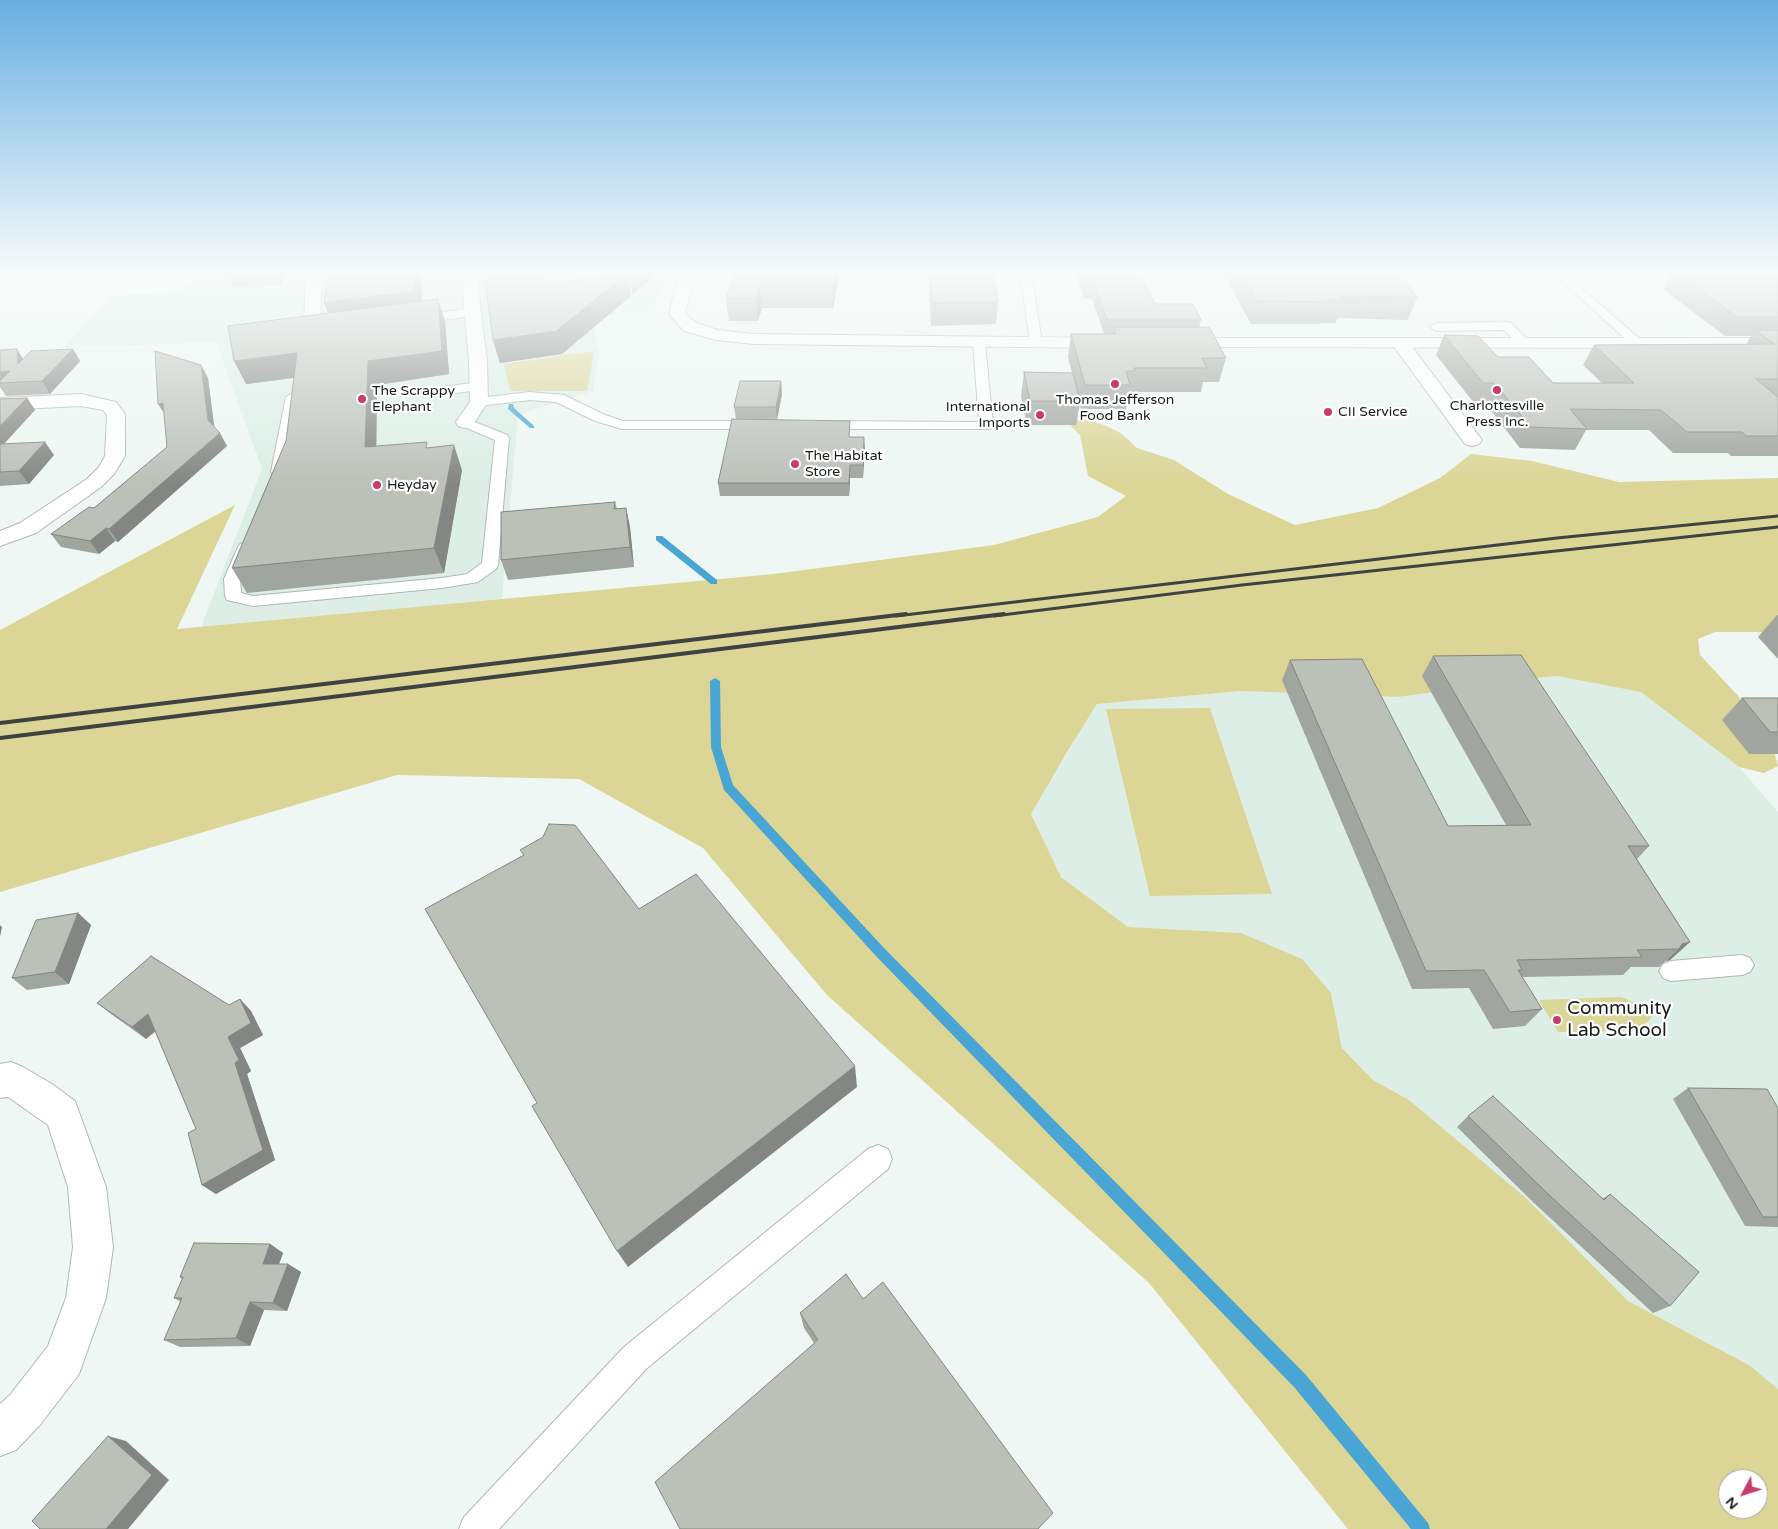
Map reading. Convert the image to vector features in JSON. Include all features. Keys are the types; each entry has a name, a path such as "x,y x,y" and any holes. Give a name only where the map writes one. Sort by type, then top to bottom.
{"street":[{"path":"465,422 479,394 476,342"},
{"path":"942,342 1128,343"},
{"path":"1166,343 1778,343"},
{"path":"1401,344 1472,440"},
{"path":"0,404 81,400 109,406 116,415 115,456 107,470 94,483 28,528 0,539"},
{"path":"0,1081 11,1079 39,1096 62,1114 87,1188 93,1247 86,1298 64,1359 25,1410 0,1434"}],"lane":[{"path":"806,425 986,426 979,343"},
{"path":"271,489 278,471 296,384"},
{"path":"434,392 559,398 600,418 622,425 767,425"},
{"path":"251,534 232,579 233,596 253,601 442,583 472,578 490,565 502,438 465,422"},
{"path":"1671,971 1742,965"},
{"path":"476,1529 635,1358 878,1159"}],"shaded area":[{"path":"68,342 207,342 62,348"},
{"path":"216,342 597,342 599,349 593,391 518,415 501,608 194,645 262,469"},
{"path":"594,351 587,391 510,391 504,364"},
{"path":"1078,419 1104,425 1121,433 1137,448 1174,460 1228,494 1295,525 1378,508 1440,478 1471,454 1532,461 1619,482 1778,478 1778,632 1715,632 1698,639 1700,655 1739,697 1771,739 1778,766 1764,773 1739,767 1641,692 1557,676 1398,697 1241,691 1097,704 1031,814 1061,877 1128,927 1241,933 1302,959 1331,993 1342,1048 1373,1080 1409,1100 1526,1198 1628,1301 1749,1365 1778,1389 1778,1529 1348,1529 1149,1283 827,995 703,848 579,779 397,775 0,892 0,630 235,505 177,629 774,574 994,545 1098,517 1126,496 1088,476 1080,435 1071,426"},
{"name":"Community Lab School","path":"1557,676 1641,692 1739,767 1778,812 1778,1389 1749,1365 1628,1301 1526,1198 1409,1100 1373,1080 1342,1048 1331,993 1241,933 1128,927 1061,877 1031,814 1097,704 1241,691 1398,697"},
{"path":"1210,708 1272,894 1150,896 1106,709"},
{"path":"1621,997 1643,1006 1652,1017 1645,1024 1628,1031 1558,1032 1539,1000"}],"building":[{"path":"231,342 441,342 442,351 368,361 365,447 427,442 426,448 454,445 434,548 232,568 286,441 297,353 234,361"},
{"path":"1073,342 1217,342 1226,358 1202,358 1207,368 1134,368 1135,371 1126,371 1130,385 1085,385"},
{"path":"1450,342 1484,342 1498,357 1529,357 1553,383 1634,383 1594,345 1775,344 1773,342 1778,342 1778,379 1756,379 1778,397 1778,436 1746,436 1742,432 1687,432 1661,410 1570,409 1587,429 1531,427 1494,383 1483,383"},
{"path":"17,349 18,364 31,351 73,349 42,381 0,383 10,371 0,372 0,350"},
{"path":"155,351 201,365 208,420 220,433 109,529 106,528 90,541 51,534 89,507 94,508 167,447 163,403 158,404"},
{"path":"1024,372 1073,373 1080,401 1030,401"},
{"path":"740,381 781,381 776,407 734,407"},
{"path":"27,398 0,426 0,399"},
{"name":"The Habitat Store","path":"732,419 850,421 849,437 864,437 863,465 850,465 849,483 718,483"},
{"path":"45,442 19,471 0,472 0,444"},
{"path":"615,502 614,509 626,508 630,547 501,560 501,512"},
{"path":"1521,655 1649,846 1628,846 1690,942 1682,944 1679,949 1637,950 1642,957 1517,960 1522,970 1518,970 1542,1009 1510,1012 1484,970 1426,971 1290,660 1362,659 1448,826 1531,825 1433,656"},
{"path":"1742,698 1778,698 1778,732 1770,732"},
{"path":"549,824 575,825 639,909 696,874 855,1066 617,1251 532,1106 537,1103 425,909 524,855 520,850 543,837"},
{"path":"78,913 55,972 12,978 36,920"},
{"path":"151,956 229,1005 240,999 251,1023 228,1037 239,1060 235,1063 263,1150 202,1185 188,1133 196,1129 148,1014 132,1027 97,1003"},
{"path":"1688,1088 1767,1089 1778,1108 1778,1217 1763,1217"},
{"path":"1493,1096 1604,1200 1610,1194 1699,1272 1670,1306 1547,1193 1468,1116"},
{"path":"194,1243 270,1244 263,1264 288,1264 273,1303 250,1302 236,1338 164,1340 182,1298 174,1298 183,1277 180,1277"},
{"path":"846,1274 863,1299 883,1282 1053,1513 1038,1529 680,1529 655,1482 818,1340 800,1313"},
{"path":"108,1436 152,1475 106,1529 40,1529 32,1521"}],"waterway":[{"path":"511,405 510,408 532,427"},
{"path":"659,538 714,582"},
{"path":"715,681 716,747 728,787 880,952 1300,1381 1422,1529"}],"railway":[{"path":"896,616 1557,538 1778,516"},
{"path":"994,616 1242,585 1778,527"},
{"path":"0,723 906,614"},
{"path":"0,738 1004,614"}],"place":[{"name":"Thomas Jefferson Food Bank","path":"1115,384"},
{"name":"Charlottesville Press Inc.","path":"1497,390"},
{"name":"The Scrappy Elephant","path":"362,399"},
{"name":"CII Service","path":"1328,412"},
{"name":"International Imports","path":"1040,415"},
{"name":"The Habitat Store","path":"795,464"},
{"name":"Heyday","path":"377,485"},
{"name":"Community Lab School","path":"1557,1020"}]}
